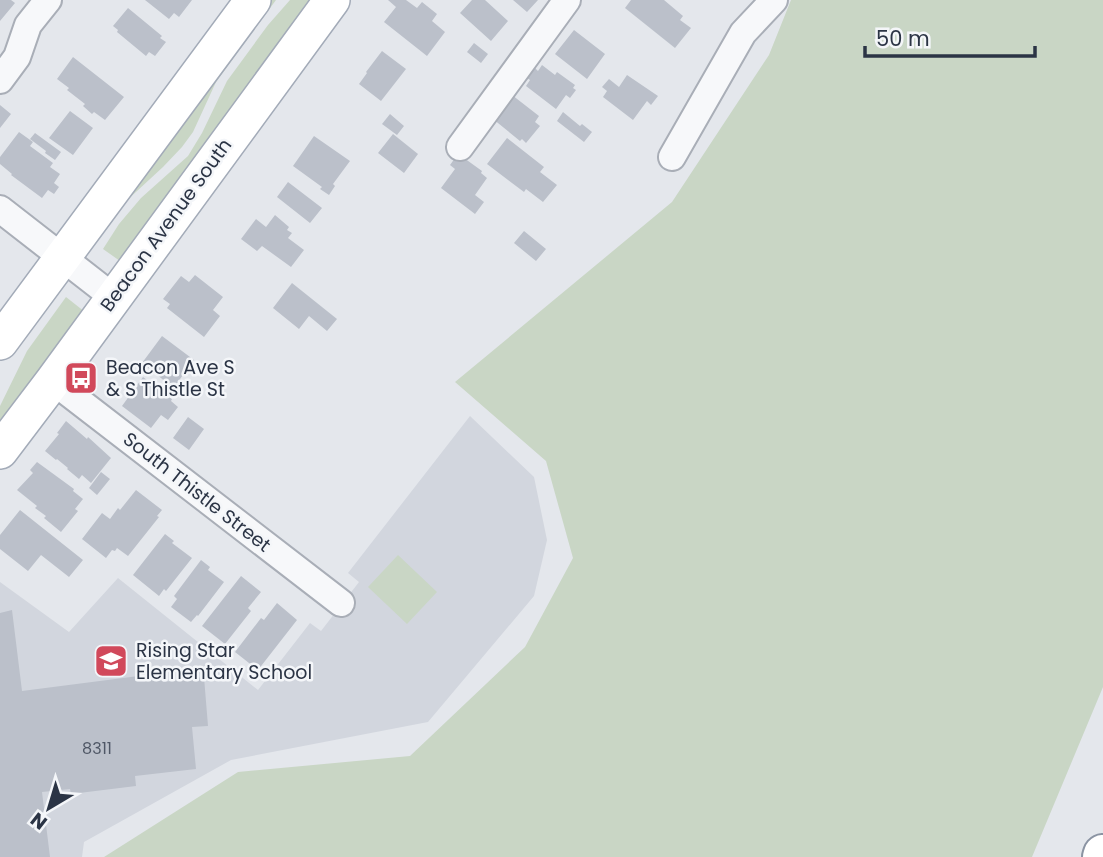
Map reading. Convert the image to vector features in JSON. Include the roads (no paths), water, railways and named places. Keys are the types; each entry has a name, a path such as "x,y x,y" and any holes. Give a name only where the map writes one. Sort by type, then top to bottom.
{"main road":[{"path":"0,342 253,0"},
{"name":"Beacon Avenue South","path":"0,451 331,0"}],"street":[{"path":"0,80 17,57 28,25 48,0"},
{"path":"460,147 567,0"},
{"path":"672,157 743,33 774,0"},
{"path":"0,209 113,297"},
{"name":"South Thistle Street","path":"53,381 341,603"}],"place":[{"name":"Beacon Ave S & S Thistle St","path":"81,378"},
{"name":"Rising Star Elementary School","path":"111,661"}]}
